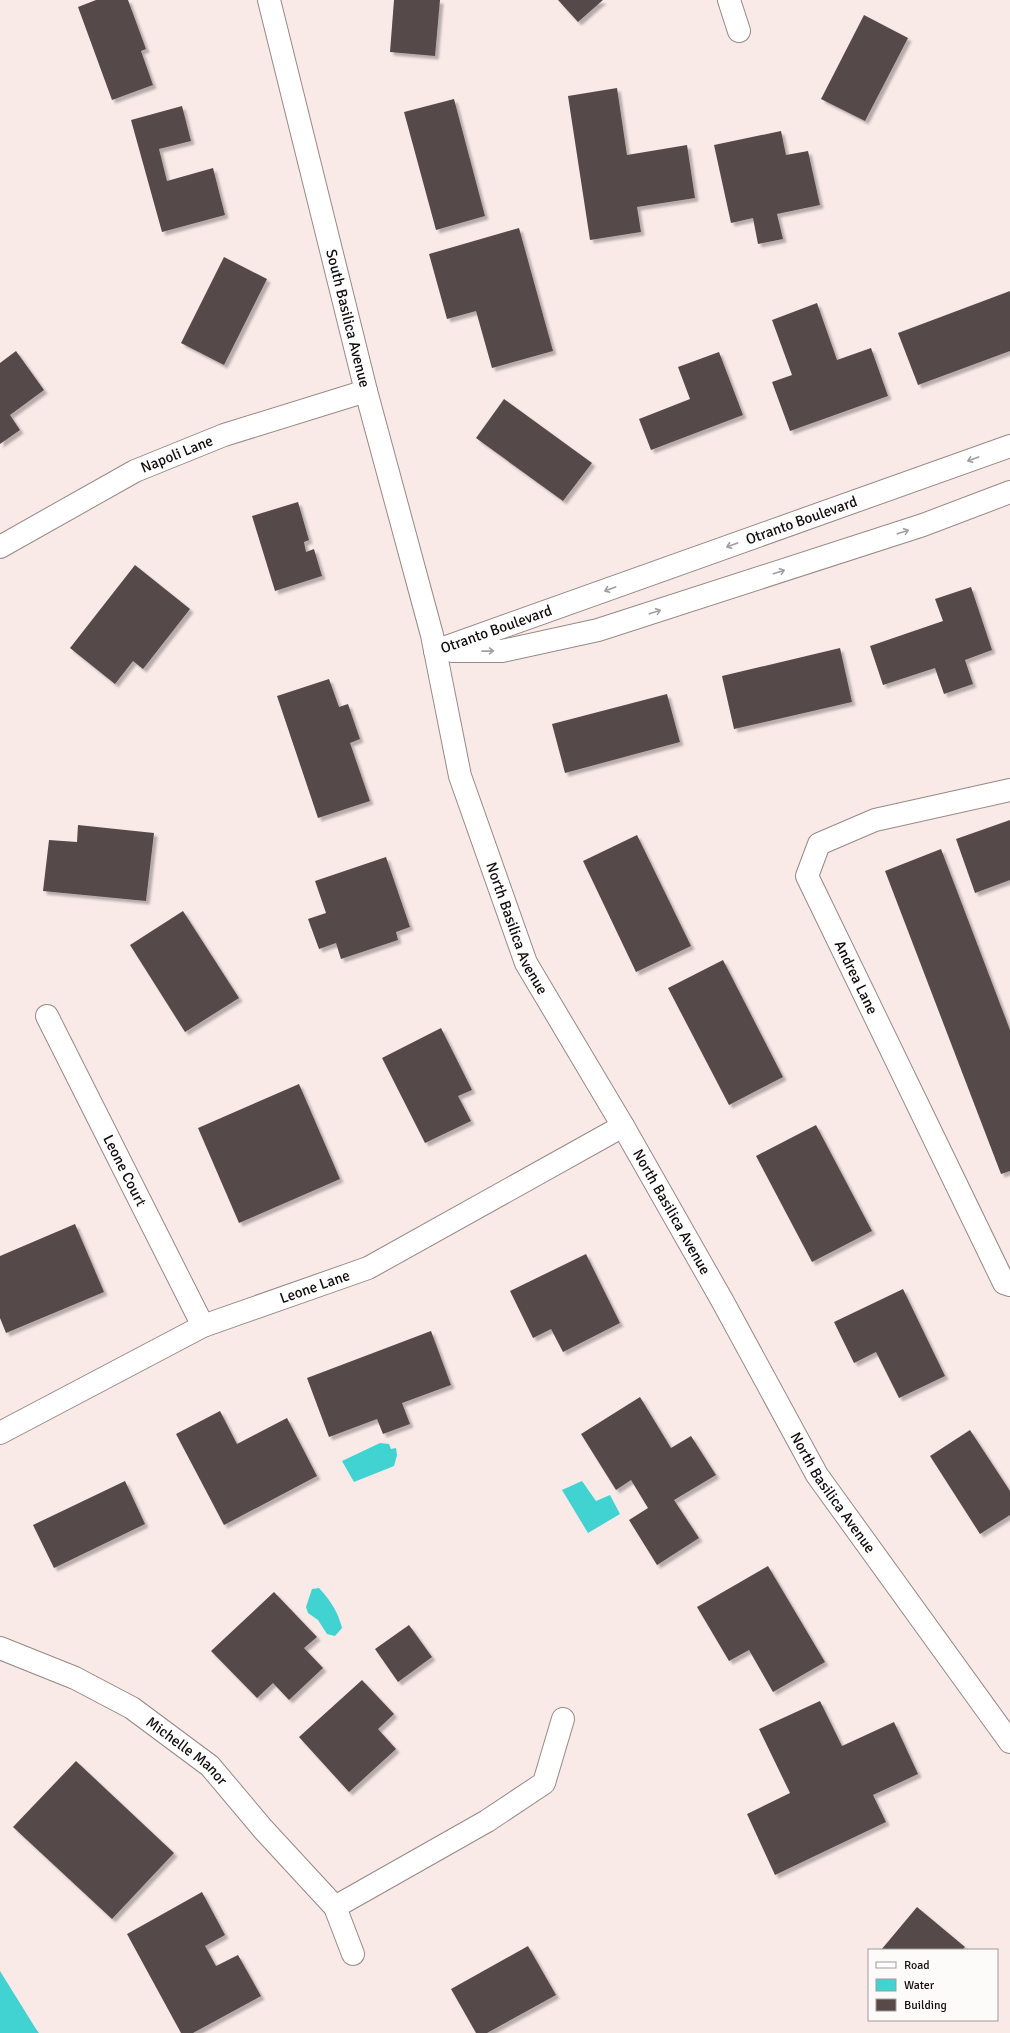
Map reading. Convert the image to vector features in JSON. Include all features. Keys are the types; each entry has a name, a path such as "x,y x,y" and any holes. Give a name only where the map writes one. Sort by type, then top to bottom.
{"street":[{"name":"South Basilica Avenue","path":"269,0 366,391 434,644"},
{"path":"728,0 739,31"},
{"name":"Napoli Lane","path":"0,547 135,471 224,436 366,391"},
{"name":"Otranto Boulevard","path":"434,644 1010,446"},
{"name":"Otranto Boulevard","path":"434,644 502,651 598,630 923,525 1010,492"},
{"name":"North Basilica Avenue","path":"434,644 460,776 526,963 623,1126 723,1302 817,1475 1010,1742"},
{"name":"Andrea Lane","path":"1010,790 875,820 819,844 807,876 1004,1283 1010,1285"},
{"name":"Leone Court","path":"47,1016 203,1326"},
{"name":"Leone Lane","path":"0,1433 203,1326 368,1268 623,1126"},
{"name":"Michelle Manor","path":"0,1648 75,1678 132,1708 210,1766 263,1829 335,1907 353,1954"},
{"path":"335,1907 487,1821 544,1783 562,1719"}],"water":[{"path":"380,1443 389,1444 391,1449 396,1448 397,1455 394,1466 354,1482 342,1461"},
{"path":"582,1481 596,1501 610,1495 620,1514 588,1533 562,1490"},
{"path":"319,1588 334,1607 342,1628 335,1636 327,1634 318,1620 308,1613 306,1607 312,1589"},
{"path":"0,1971 36,2029 39,2033 0,2033"}],"building":[{"path":"96,0 128,0 146,49 141,51 153,85 112,100 78,7"},
{"path":"394,0 440,0 435,56 390,52"},
{"path":"558,0 603,0 578,22"},
{"path":"864,15 908,38 865,121 821,99"},
{"path":"617,88 627,155 687,145 695,198 637,207 641,232 590,240 568,96"},
{"path":"454,99 485,216 436,230 404,112"},
{"path":"182,106 191,141 159,149 167,181 213,168 225,215 162,232 131,120"},
{"path":"781,131 786,155 808,151 820,205 777,214 783,239 758,244 753,218 731,223 714,145"},
{"path":"519,228 553,351 492,368 476,311 447,319 429,254"},
{"path":"224,257 267,279 224,365 181,343"},
{"path":"1010,291 1010,351 918,385 898,333"},
{"path":"817,303 837,360 871,348 888,396 790,431 772,382 792,375 772,320"},
{"path":"16,351 44,390 10,415 20,430 0,444 0,363"},
{"path":"719,352 743,415 651,450 639,419 690,399 678,367"},
{"path":"504,399 592,463 563,501 476,438"},
{"path":"298,502 309,540 304,542 306,552 314,549 322,576 275,591 252,516"},
{"path":"135,565 190,609 143,669 133,661 115,684 70,648"},
{"path":"971,587 992,650 965,660 973,684 944,694 935,668 883,685 870,646 943,621 935,599"},
{"path":"840,648 852,702 734,729 722,676"},
{"path":"329,679 339,707 348,704 360,739 350,743 370,801 318,818 277,696"},
{"path":"667,694 680,742 565,773 552,724"},
{"path":"1010,820 1010,880 975,893 956,839"},
{"path":"78,825 154,833 146,901 43,891 49,840 77,842"},
{"path":"637,835 691,946 636,972 583,861"},
{"path":"941,849 1010,1030 1010,1171 1001,1174 885,871"},
{"path":"386,857 410,927 396,932 398,940 341,959 336,943 319,949 308,919 326,913 315,881"},
{"path":"183,911 239,998 185,1032 130,945"},
{"path":"723,960 783,1077 729,1105 668,988"},
{"path":"441,1028 472,1090 458,1096 471,1121 425,1143 382,1058"},
{"path":"299,1084 340,1179 239,1223 198,1128"},
{"path":"816,1125 872,1231 812,1262 756,1156"},
{"path":"75,1224 104,1292 6,1333 0,1318 0,1256"},
{"path":"586,1254 620,1323 563,1352 551,1329 533,1338 510,1291"},
{"path":"903,1289 945,1376 899,1398 876,1352 854,1363 834,1322"},
{"path":"431,1331 451,1385 402,1403 410,1424 383,1434 377,1419 329,1437 307,1378"},
{"path":"640,1397 671,1448 691,1436 716,1475 674,1500 699,1538 657,1565 629,1520 648,1508 631,1480 616,1490 581,1434"},
{"path":"220,1411 237,1444 287,1418 317,1476 224,1525 176,1434"},
{"path":"970,1430 1010,1491 1010,1515 980,1534 930,1456"},
{"path":"125,1481 145,1524 54,1568 33,1525"},
{"path":"768,1566 825,1662 773,1692 749,1650 729,1661 697,1607"},
{"path":"274,1592 317,1637 304,1648 323,1668 289,1700 273,1683 257,1698 211,1651"},
{"path":"409,1625 432,1657 398,1682 375,1649"},
{"path":"362,1680 394,1714 378,1729 396,1749 349,1792 299,1737"},
{"path":"820,1701 842,1746 894,1722 918,1774 873,1795 886,1822 775,1875 747,1814 790,1793 759,1729"},
{"path":"76,1761 174,1853 112,1919 13,1827"},
{"path":"202,1892 225,1935 205,1946 216,1966 238,1955 261,1996 193,2033 181,2033 127,1934"},
{"path":"917,1907 965,1947 963,1949 882,1949"},
{"path":"528,1946 556,1995 487,2033 476,2033 451,1989"}]}
